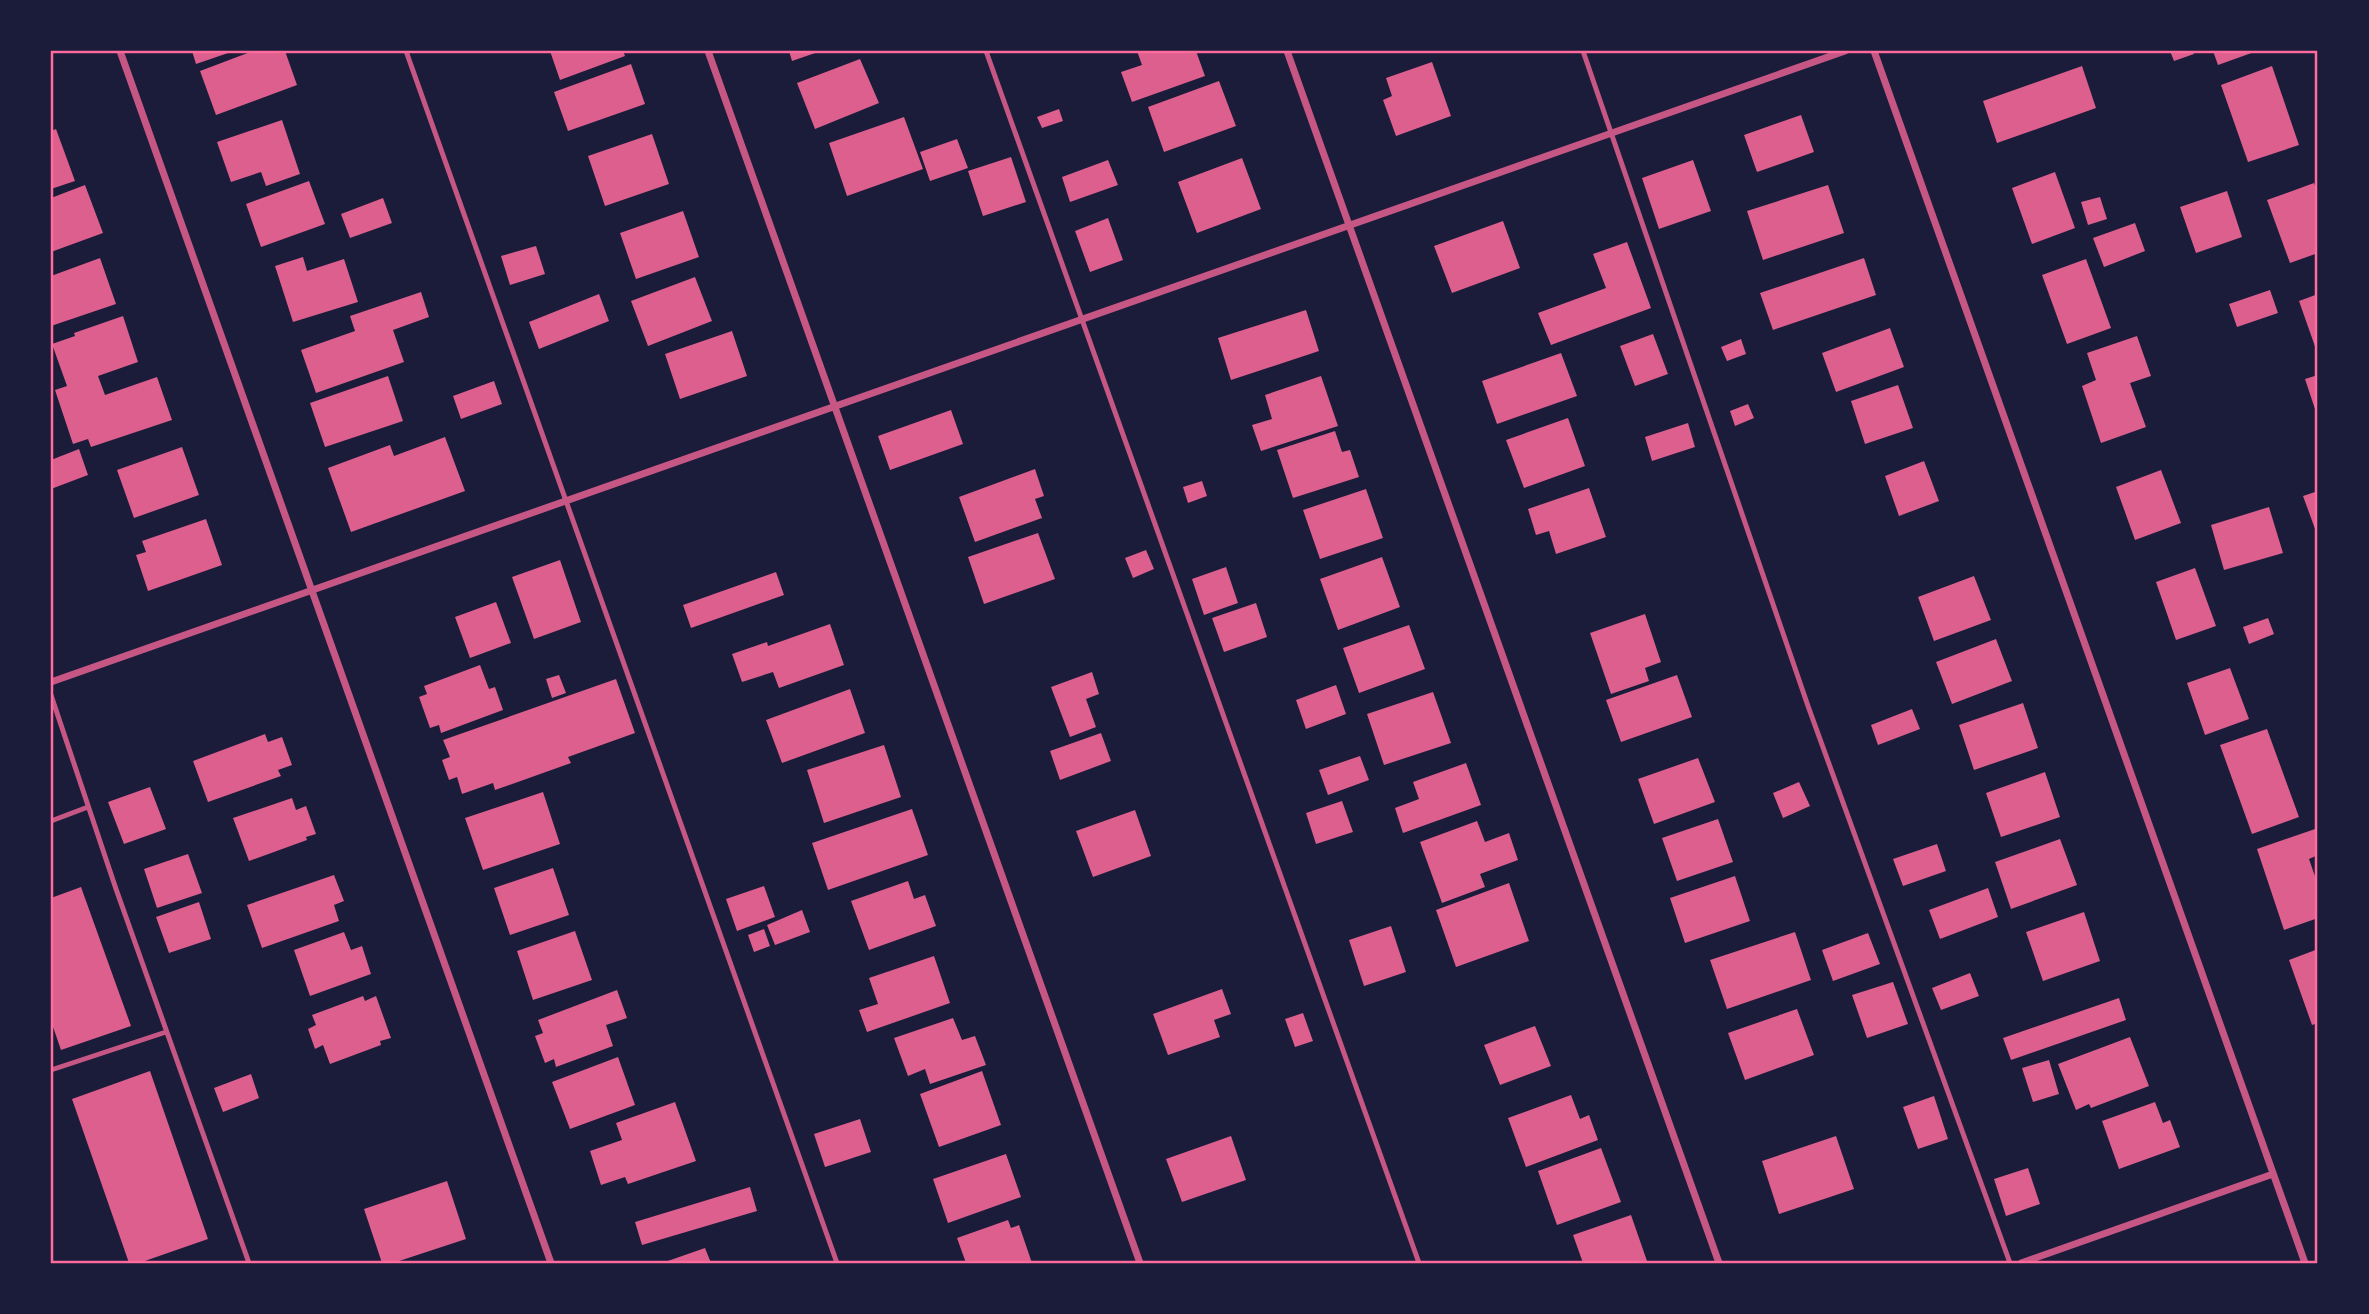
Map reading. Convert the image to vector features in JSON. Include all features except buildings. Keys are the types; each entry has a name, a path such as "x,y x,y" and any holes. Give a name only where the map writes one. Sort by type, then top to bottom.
{"street":[{"path":"120,51 551,1263"},
{"path":"708,51 833,408 1140,1263"},
{"path":"1287,51 1719,1263"},
{"path":"51,682 1846,51"},
{"path":"1874,51 2305,1263"},
{"path":"2021,1263 2273,1174"}],"lane":[{"path":"406,51 837,1263"},
{"path":"986,51 1419,1263"},
{"path":"1583,51 1808,706 2010,1263"},
{"path":"51,695 166,1032 249,1263"},
{"path":"51,821 88,807"},
{"path":"51,1070 166,1032"}]}
